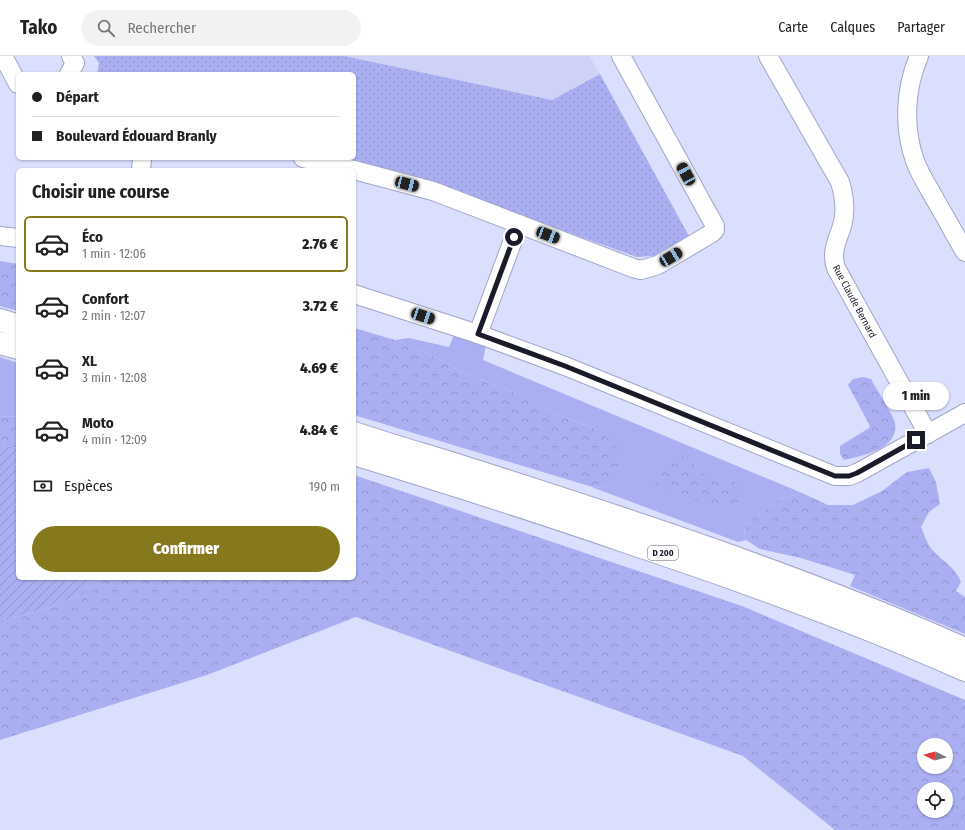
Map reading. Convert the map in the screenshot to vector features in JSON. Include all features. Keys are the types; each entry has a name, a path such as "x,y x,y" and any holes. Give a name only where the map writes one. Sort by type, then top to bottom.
{"main road":[{"path":"0,320 16,325"},
{"path":"0,343 16,347"},
{"name":"D 200","path":"356,434 568,501 712,550 844,599 965,649"},
{"name":"D 200","path":"356,455 556,517 699,566 868,629 965,670"}],"street":[{"path":"3,56 16,80"},
{"path":"70,72 75,63 71,56"},
{"path":"356,171 432,191 632,268 641,270 658,265 712,233 715,230 715,226 621,56"},
{"name":"Rue Claude Bernard","path":"768,56 840,182 844,201 844,211 843,222 834,252 833,260 836,268 928,434"},
{"path":"919,56 913,70 908,98 908,126 912,150 921,174 965,252"},
{"path":"311,160 345,168"},
{"path":"478,334 519,224"},
{"path":"0,236 16,238"},
{"path":"356,295 478,334 565,366 835,476 849,476 857,473 965,413"}],"shaded area":[{"path":"344,56 589,56 600,74 552,100"}],"green space":[{"path":"94,56 344,56 552,100 600,74 689,236 653,256 637,257 539,222 338,160 356,160 356,72 97,72 99,63"},
{"path":"0,261 16,264 16,310 0,306"},
{"path":"356,329 395,340 433,356 462,372 525,397 558,415 598,430 619,449 619,467 615,480 602,488 589,486 356,416"},
{"path":"454,335 486,345 483,360 802,493 780,499 752,519 744,529 746,540 738,542 589,486 602,488 614,480 619,467 598,430 558,415 525,397 462,372 433,356 395,340 409,338 449,347"},
{"path":"0,357 16,362 16,416 0,417"},
{"path":"863,377 871,379 884,401 894,419 895,432 892,439 886,445 869,453 844,460 840,454 840,446 870,426 848,385 853,379"},
{"path":"16,416 16,448 0,445 0,417"},
{"path":"0,445 16,448 16,580 90,580 83,595 25,615 0,619"},
{"path":"673,455 686,456 702,473 720,481 730,479 739,485 742,493 735,507 706,504 659,488 653,477 664,469"},
{"path":"929,468 936,482 940,504 929,512 921,527 930,547 959,577 961,582 956,591 965,597 965,634 850,586 855,575 801,558 760,549 746,540 744,529 752,519 780,499 802,493 828,505 853,505 882,491 907,472"},
{"path":"356,476 742,606 965,700 965,830 835,830 743,756 356,617 207,675 0,740 0,619 25,615 83,595 90,580 356,580"}],"route":[{"path":"514,237 478,334 565,366 835,476 842,477 857,473 916,440"}]}
